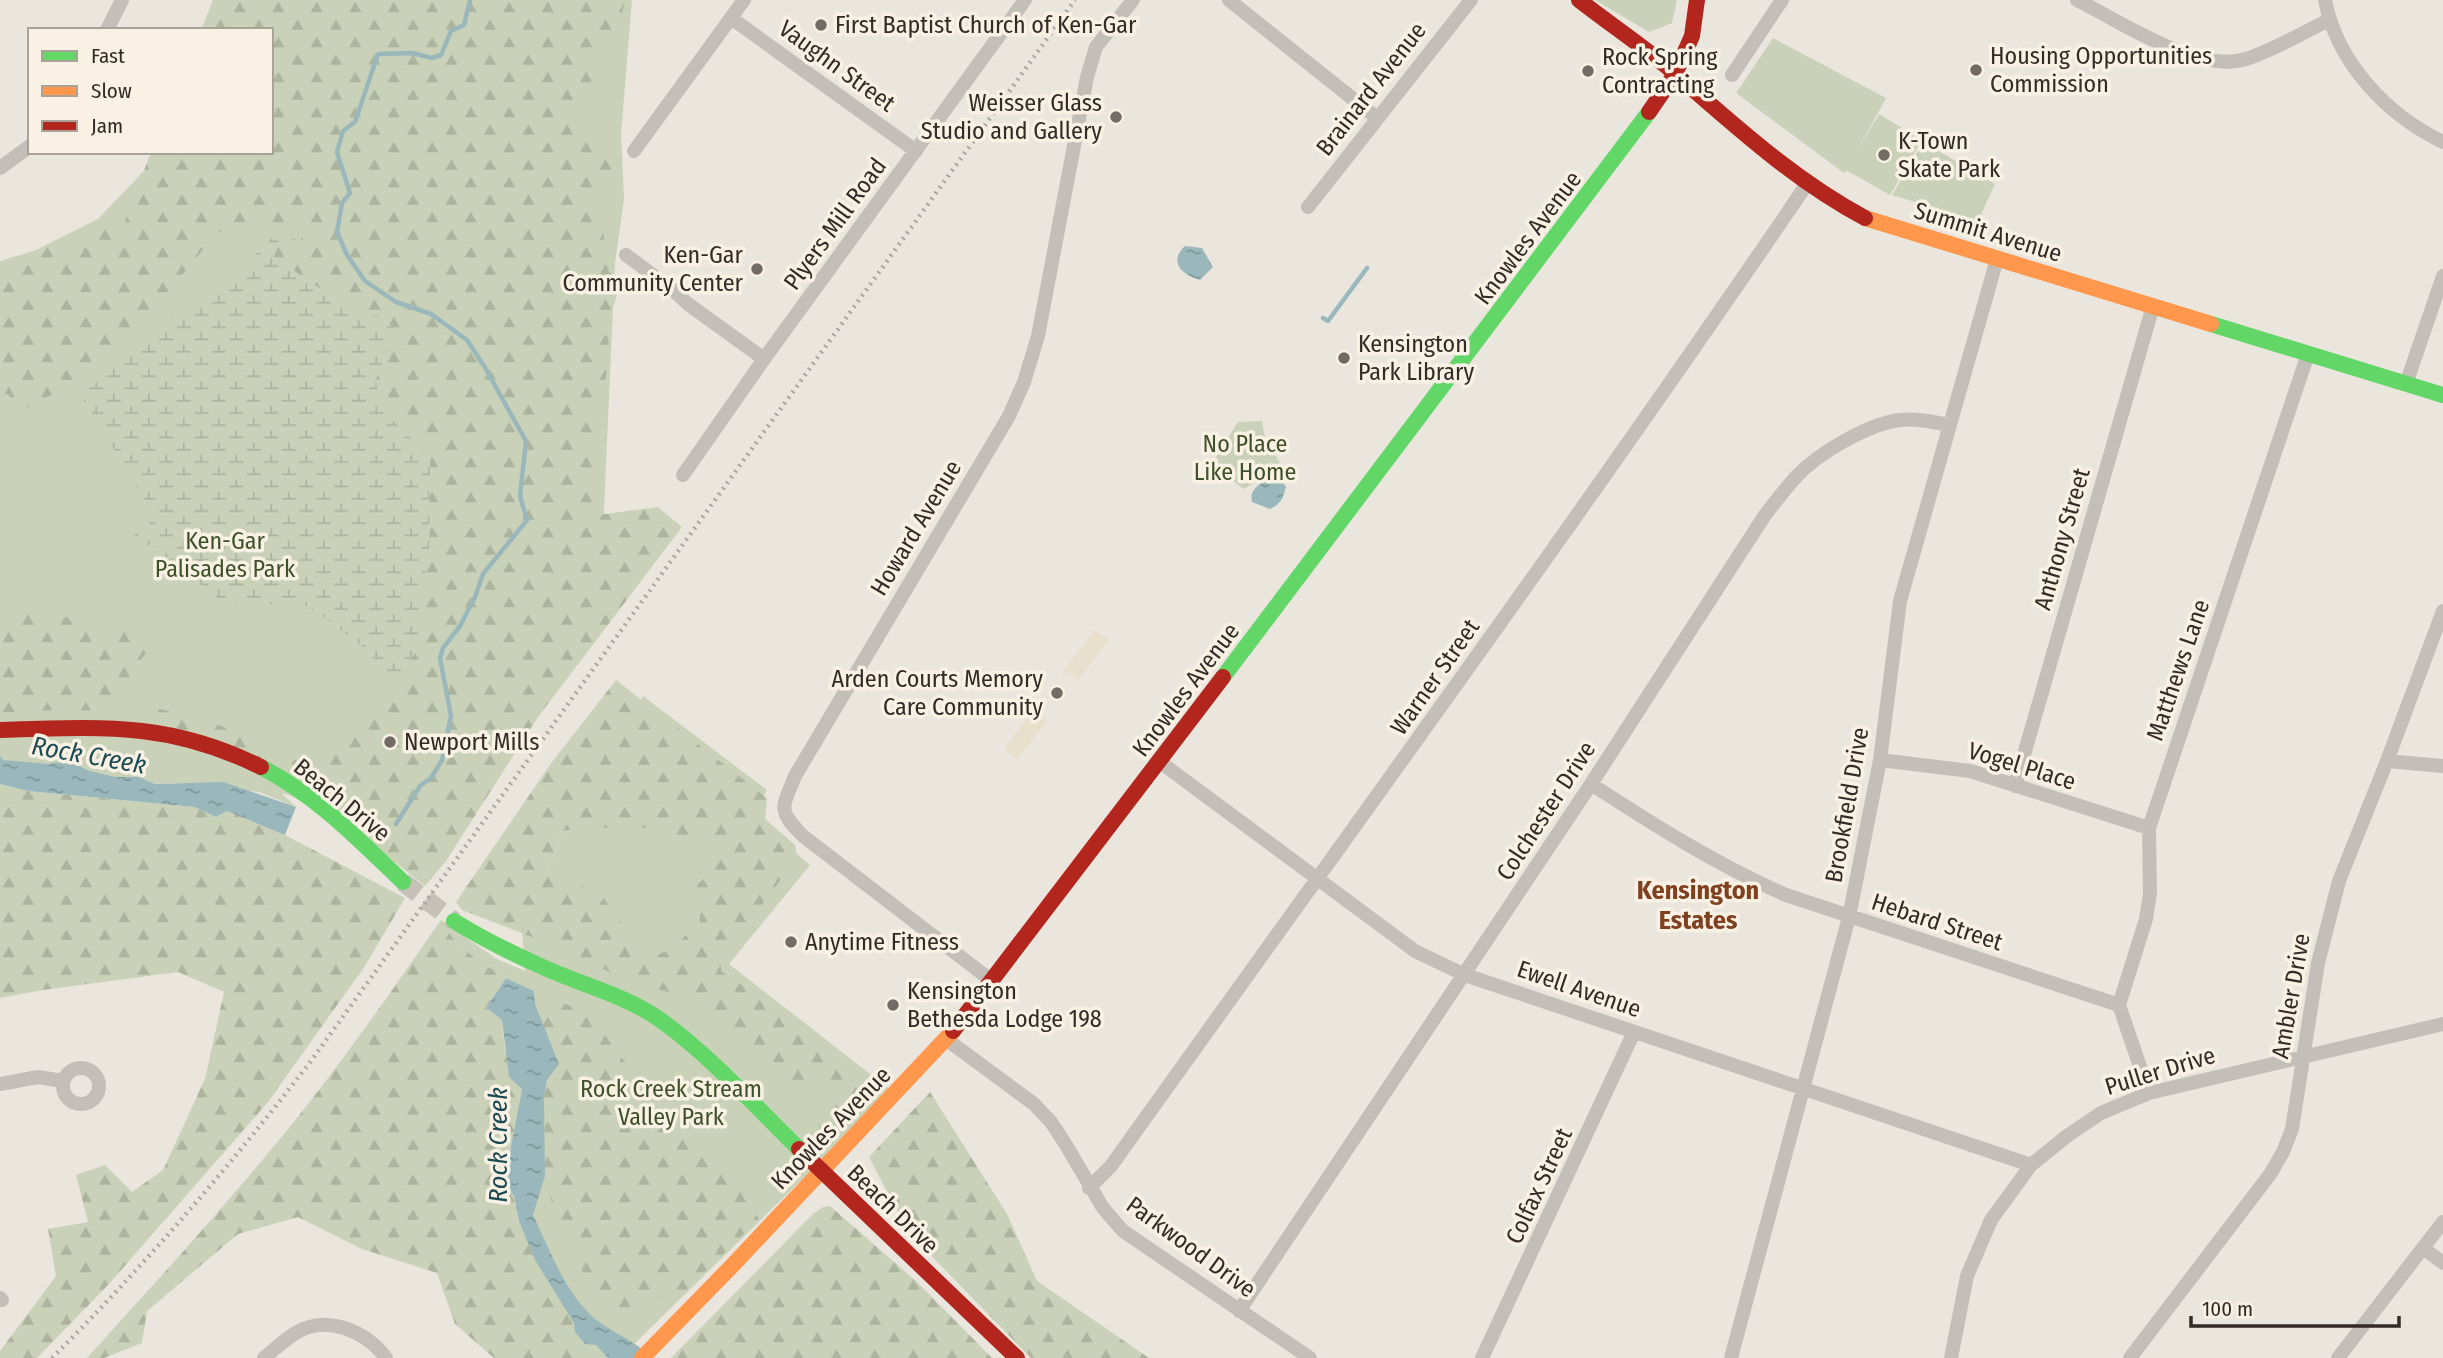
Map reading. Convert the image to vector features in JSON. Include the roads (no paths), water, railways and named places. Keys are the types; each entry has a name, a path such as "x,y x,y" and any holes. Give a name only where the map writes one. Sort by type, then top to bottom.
{"street":[{"path":"108,28 121,0"},
{"path":"634,151 744,0"},
{"name":"Plyers Mill Road","path":"683,475 1025,0"},
{"name":"Howard Avenue","path":"992,981 803,836 785,818 783,806 795,776 1009,416 1024,382 1038,336 1087,77 1096,47 1133,0"},
{"path":"1229,0 1377,118"},
{"name":"Brainard Avenue","path":"1308,207 1471,0"},
{"name":"Summit Avenue","path":"1579,0 1675,74 1807,184 1867,219 2443,395"},
{"name":"Knowles Avenue","path":"646,1353 946,1039 992,981 1543,256 1658,100 1675,74 1692,36 1697,0"},
{"path":"1732,75 1782,0"},
{"path":"2077,0 2172,49 2195,58 2218,62 2246,59 2329,20"},
{"path":"2325,0 2329,20 2356,71 2388,106 2421,131 2443,142"},
{"name":"Vaughn Street","path":"731,18 916,151"},
{"path":"0,167 28,147"},
{"name":"Warner Street","path":"1089,1188 1111,1166 1406,757 1807,184"},
{"path":"626,255 764,359"},
{"name":"Brookfield Drive","path":"1731,1358 1849,917 1880,760 1900,601 1997,259"},
{"path":"2406,384 2443,276"},
{"name":"Anthony Street","path":"2014,786 2152,306"},
{"name":"Matthews Lane","path":"2119,1005 2146,919 2150,894 2149,828 2308,354"},
{"name":"Colchester Drive","path":"1240,1311 1591,784 1765,515 1797,475 1830,450 1865,432 1899,420 1925,420 1949,425"},
{"name":"Ambler Drive","path":"2130,1358 2277,1162 2292,1129 2318,963 2339,881 2443,611"},
{"name":"Beach Drive","path":"0,730 127,728 153,730 213,746 274,774 310,797 403,882"},
{"name":"Vogel Place","path":"1880,760 1970,771 2149,828"},
{"path":"2387,761 2443,766"},
{"name":"Ewell Avenue","path":"1160,762 1415,951 1465,975 2031,1165"},
{"name":"Hebard Street","path":"1591,784 1651,823 1741,875 1786,895 2119,1005"},
{"name":"Beach Drive","path":"454,920 484,939 545,968 606,991 653,1016 693,1047 1017,1358"},
{"path":"2119,1005 2149,1093"},
{"name":"Puller Drive","path":"1951,1358 1967,1276 1991,1220 2031,1165 2067,1136 2101,1113 2149,1093 2443,1024"},
{"name":"Colfax Street","path":"1482,1358 1634,1032"},
{"name":"Parkwood Drive","path":"946,1039 1034,1104 1051,1122 1102,1208 1123,1231 1310,1358"},
{"path":"0,1084 38,1077 63,1081"},
{"path":"2338,1358 2443,1222"},
{"path":"2423,1248 2443,1263"},
{"path":"264,1358 295,1332 309,1327 330,1326 360,1334 370,1340 386,1358"}],"water":[{"path":"1185,246 1202,248 1213,267 1200,280 1179,267 1178,257"},
{"path":"1274,468 1286,487 1281,500 1270,509 1252,502 1251,497 1268,476 1268,470"},
{"path":"0,756 3,760 49,764 68,760 89,771 116,777 139,777 155,784 223,782 296,807 285,835 227,811 216,817 194,807 28,791 0,784"},
{"path":"506,978 534,991 535,1004 559,1064 547,1080 544,1097 545,1176 533,1215 559,1269 583,1307 594,1318 652,1358 608,1358 596,1345 585,1344 575,1332 574,1323 535,1260 519,1221 514,1196 506,1185 522,1089 509,1077 502,1020 486,1008"}],"waterway":[{"path":"396,824 420,786 431,778 442,760 451,716 440,658 443,648 460,626 483,574 527,520 520,496 526,441 467,340 431,314 396,302 365,281 347,255 337,232 342,203 350,193 337,152 343,131 355,122 378,54 412,53 432,58 441,55 451,31 464,25 470,0"},
{"path":"1323,318 1328,321 1367,268"}],"tunnel":[{"path":"403,882 454,921"}],"railway":[{"path":"52,1358 186,1214 311,1061 1075,0"}],"place":[{"name":"First Baptist Church of Ken-Gar","path":"821,25"},
{"name":"Housing Opportunities Commission","path":"1976,70"},
{"name":"Rock Spring Contracting","path":"1588,71"},
{"name":"Weisser Glass Studio and Gallery","path":"1116,117"},
{"name":"K-Town Skate Park","path":"1884,155"},
{"name":"Ken-Gar Community Center","path":"757,269"},
{"name":"Kensington Park Library","path":"1344,358"},
{"name":"Arden Courts Memory Care Community","path":"1057,693"},
{"name":"Newport Mills","path":"390,742"},
{"name":"Anytime Fitness","path":"791,942"},
{"name":"Kensington Bethesda Lodge 198","path":"893,1005"}],"district":[{"name":"Kensington Estates","path":"1698,905"}],"park label":[{"name":"No Place Like Home","path":"1245,458"},
{"name":"Ken-Gar Palisades Park","path":"225,555"},
{"name":"Rock Creek Stream Valley Park","path":"671,1103"}],"water label":[{"name":"Rock Creek","path":"89,755"},
{"name":"Rock Creek","path":"498,1145"}]}
